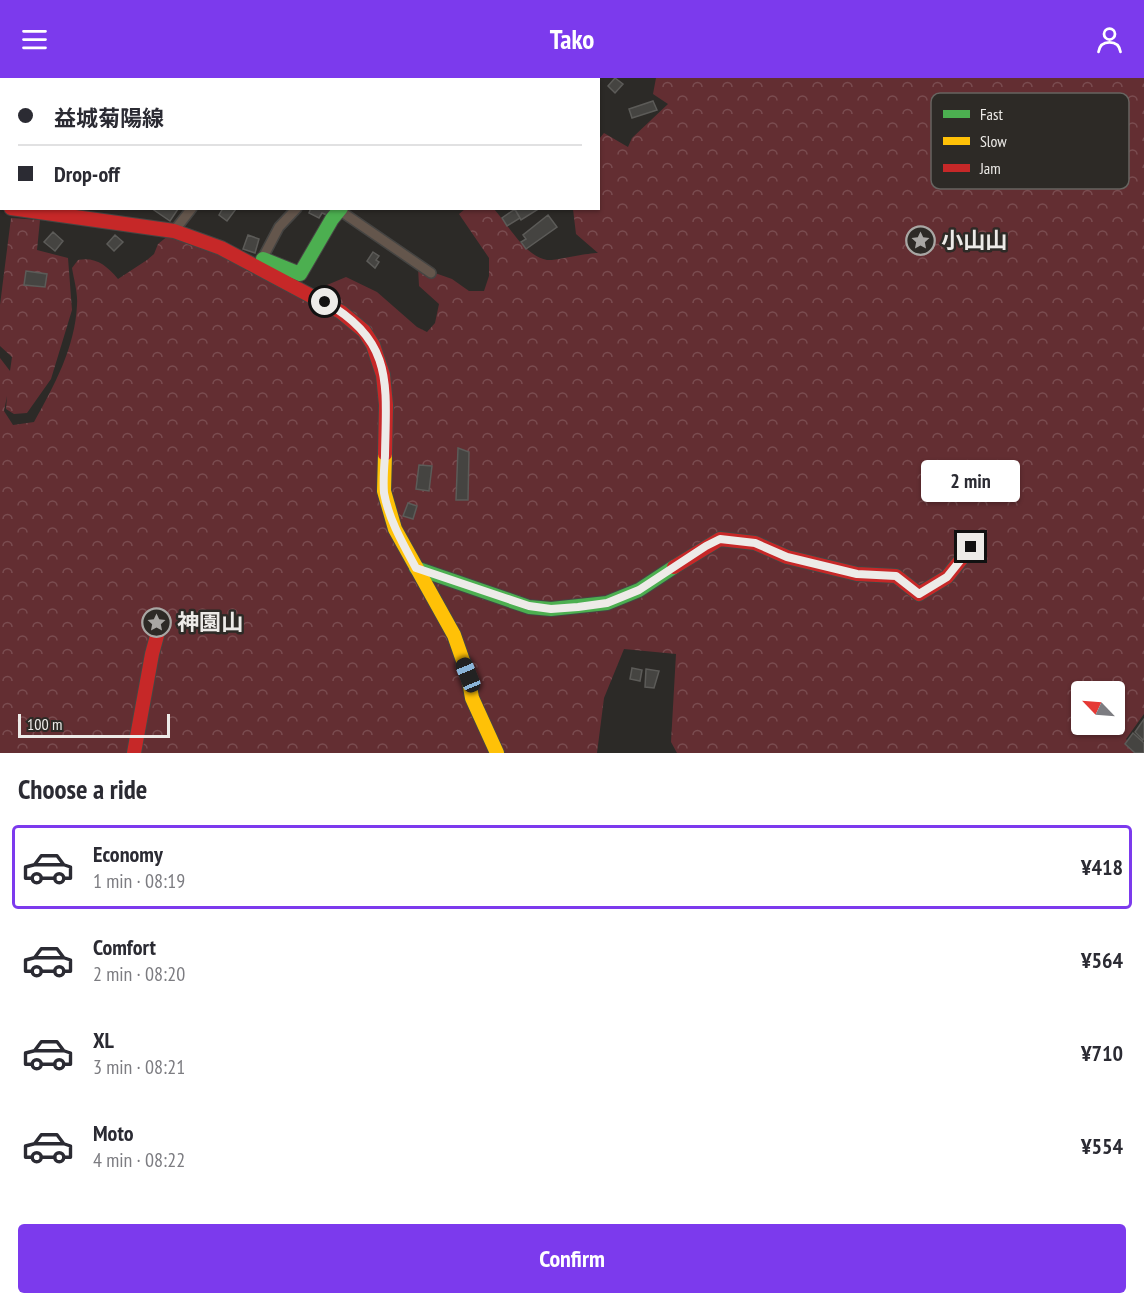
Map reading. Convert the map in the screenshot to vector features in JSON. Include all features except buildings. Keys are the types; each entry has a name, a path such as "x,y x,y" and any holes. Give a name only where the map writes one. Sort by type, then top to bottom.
{"street":[{"path":"38,210 174,231 261,263 300,274 339,210"},
{"path":"174,231 190,210"},
{"path":"261,263 279,227 295,210"},
{"path":"341,210 430,273"},
{"path":"261,263 341,312 364,331 374,345 384,375 386,405 384,490 395,529 454,635 468,675 472,698 497,753"},
{"path":"416,568 529,606 551,609 607,603 639,590 720,539 755,543 787,557 857,574 896,576 919,594 947,577 971,547"},
{"path":"134,753 148,667 161,621"}],"green space":[{"path":"656,78 1144,78 1144,714 1126,739 1139,753 677,753 671,742 676,654 624,649 604,698 597,753 0,753 0,358 10,371 12,357 0,346 0,305 11,218 40,220 37,250 68,258 72,310 51,379 27,413 14,414 6,409 7,396 4,411 13,425 34,422 49,395 68,351 77,305 72,268 78,260 84,259 100,263 118,279 154,254 158,244 174,231 308,293 346,277 377,292 417,327 427,332 435,323 439,304 419,286 418,267 452,279 469,291 484,291 489,276 489,258 459,214 464,210 495,210 524,246 547,260 598,253 576,234 573,210 600,210 600,138 604,133 628,147 632,138 668,104 653,94"}],"traffic: fast":[{"path":"263,259 300,274 339,210"},
{"path":"416,568 529,607 551,609 607,603 639,590 674,567"}],"traffic: slow":[{"path":"385,454 384,491 395,529 454,635 468,675 472,698 497,753"}],"traffic: jam":[{"path":"25,210 174,231 221,248 341,312 364,331 373,345 383,375 386,405 385,454"},
{"path":"674,567 720,539 755,543 787,557 857,574 896,576 919,594 947,577 971,547"},
{"path":"134,753 152,654 161,621"}],"place":[{"name":"小山山","path":"920,240"},
{"name":"神園山","path":"156,622"}],"route":[{"path":"325,302 364,331 374,345 384,375 386,405 384,490 395,529 416,568 529,606 551,609 607,603 639,590 720,539 755,543 787,557 857,574 896,576 919,594 947,577 971,547"}]}
